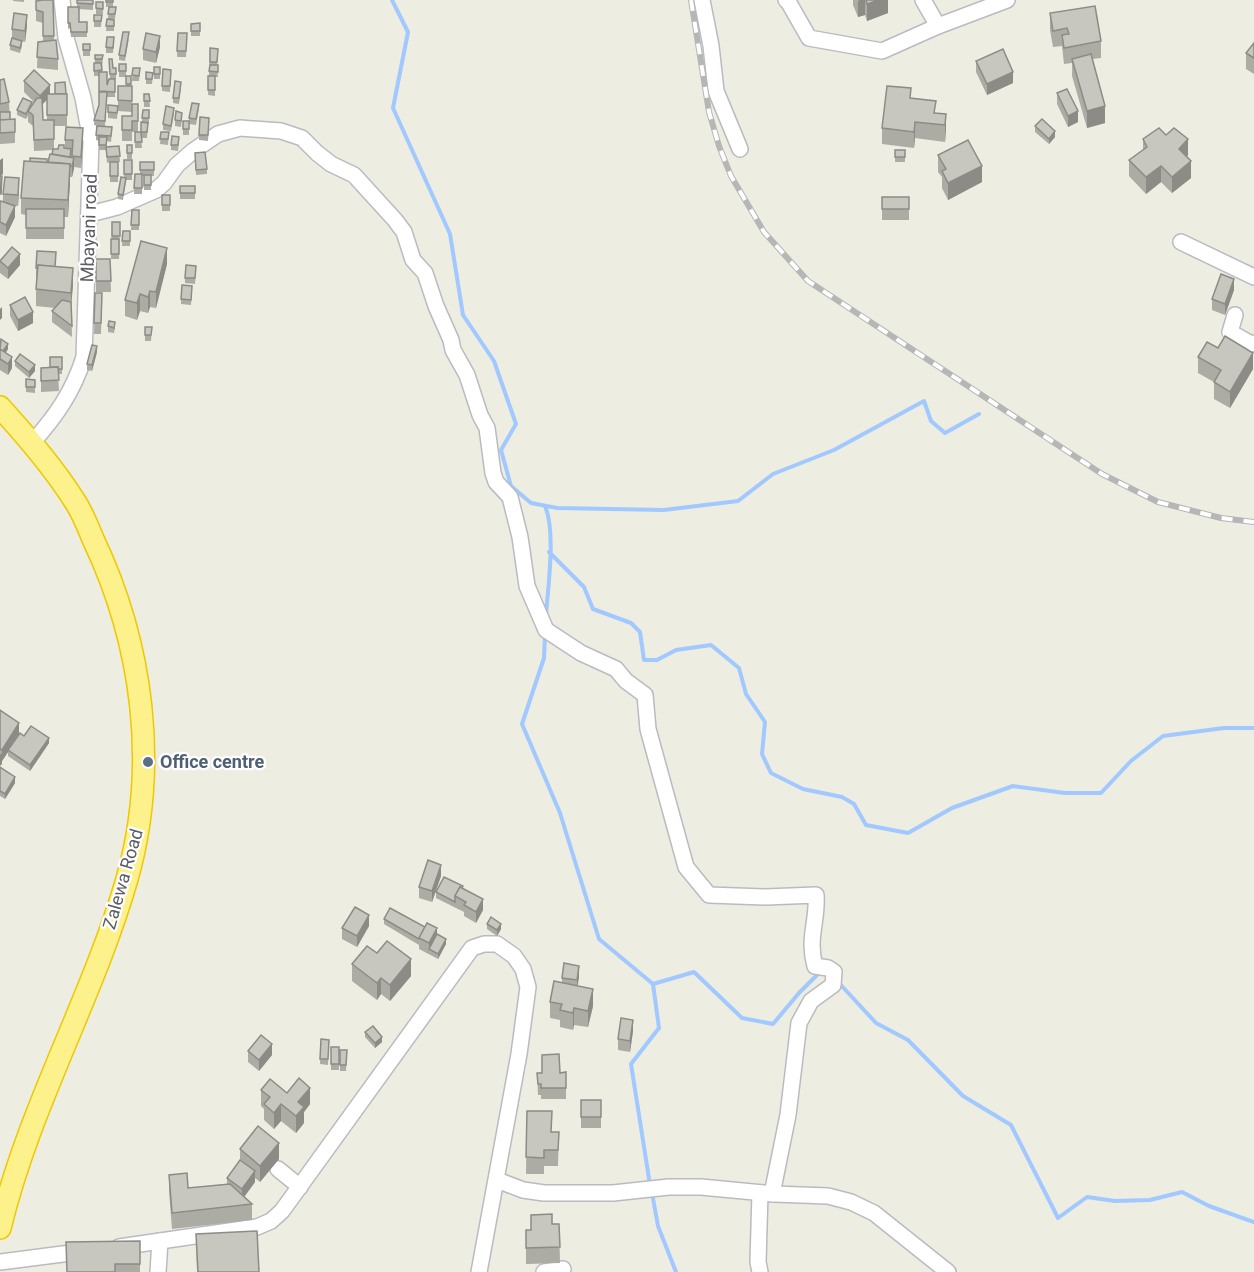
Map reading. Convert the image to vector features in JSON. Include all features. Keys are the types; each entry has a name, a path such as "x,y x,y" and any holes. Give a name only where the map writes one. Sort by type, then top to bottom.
{"highway":[{"name":"Zalewa Road","path":"0,407 32,443 76,504 108,569 129,636 140,696 144,752 142,797 136,844 114,918 26,1143 1,1216"}],"street":[{"name":"Mbayani road","path":"32,443 52,420 77,381 84,357 91,141 83,98 66,38 62,0"},
{"path":"702,0 711,46 716,91 740,149"},
{"path":"786,0 809,38 882,51 938,26 1007,0"},
{"path":"923,0 938,26"},
{"path":"90,214 117,207 156,190 177,165 193,151 218,134 240,128 280,131 302,138 332,164 354,175 404,232 414,260 428,279 436,306 452,340 453,350 466,375 480,416 487,428 493,473 496,482 510,497 523,551 527,586 546,630 581,654 616,669 626,681 645,695 648,729 686,867 709,895 816,896 817,906 811,951 814,966 828,968 834,972 835,978 833,985 811,1001 799,1023 788,1115 766,1193 758,1262 760,1272"},
{"path":"1181,242 1254,277"},
{"path":"1235,315 1230,332 1251,344 1254,343"},
{"path":"0,1262 257,1227 271,1221 282,1211 300,1187 416,1029 472,948 484,944 497,944 519,962 528,987 519,1054 479,1272"},
{"path":"278,1169 300,1187"},
{"path":"497,1180 523,1190 544,1194 613,1193 669,1187 701,1187 828,1196 851,1202 874,1213 948,1272"},
{"path":"158,1272 160,1241"},
{"path":"544,1272 563,1269"}],"building":[{"path":"53,0 54,36 43,36 43,12 36,10 36,1"},
{"path":"77,0 93,0 93,4 77,3"},
{"path":"866,0 879,0 867,4"},
{"path":"96,2 103,2 103,9 96,8"},
{"path":"1095,6 1101,41 1064,48 1062,35 1069,34 1067,28 1053,31 1050,13"},
{"path":"68,7 79,7 79,22 87,22 87,32 71,32 70,23 68,23"},
{"path":"109,7 116,7 115,14 108,14"},
{"path":"14,13 27,15 25,31 12,29"},
{"path":"94,15 102,15 101,21 94,21"},
{"path":"107,19 114,20 114,26 106,26"},
{"path":"200,23 200,31 191,31 191,24"},
{"path":"123,32 129,32 125,56 119,55"},
{"path":"146,33 160,36 156,52 143,49"},
{"path":"178,33 187,33 186,51 177,51"},
{"path":"107,37 114,37 113,48 106,47"},
{"path":"12,38 22,41 20,48 10,45"},
{"path":"56,40 58,59 37,57 38,42"},
{"path":"1254,43 1254,58 1246,53"},
{"path":"83,44 90,44 90,50 83,50"},
{"path":"210,48 218,49 217,62 210,62"},
{"path":"1003,49 1013,72 987,84 976,61"},
{"path":"1091,54 1105,106 1087,111 1072,59"},
{"path":"95,55 103,55 102,59 95,59"},
{"path":"109,59 112,59 116,74 110,74"},
{"path":"94,63 101,63 102,70 94,71"},
{"path":"119,64 126,64 126,71 119,71"},
{"path":"210,65 218,65 218,72 209,71"},
{"path":"154,67 160,67 160,74 154,74"},
{"path":"133,68 140,68 139,76 132,75"},
{"path":"163,69 171,70 170,86 162,86"},
{"path":"34,70 50,85 40,96 24,81"},
{"path":"99,72 107,72 107,85 109,79 115,79 115,92 99,91"},
{"path":"146,72 153,73 152,79 146,79"},
{"path":"126,76 131,76 131,84 126,84"},
{"path":"208,76 215,76 215,90 208,90"},
{"path":"4,79 9,102 0,104 0,80"},
{"path":"175,81 181,82 179,98 173,98"},
{"path":"65,82 66,94 55,94 55,83"},
{"path":"118,86 132,86 132,101 118,100"},
{"path":"887,86 911,88 910,98 936,101 934,113 946,114 945,125 915,122 914,132 882,128"},
{"path":"1067,89 1078,111 1068,116 1057,93"},
{"path":"99,92 107,92 105,121 94,120 99,105"},
{"path":"47,94 67,94 67,115 47,115"},
{"path":"144,94 149,94 150,101 144,101"},
{"path":"23,98 32,102 26,114 17,110"},
{"path":"37,98 42,98 43,120 54,120 54,139 34,140 33,115 28,111"},
{"path":"192,103 199,104 196,119 189,118"},
{"path":"132,104 138,104 138,121 132,121 132,130 122,130 122,116 132,116"},
{"path":"108,105 118,106 117,113 108,112"},
{"path":"166,106 174,108 171,126 163,124"},
{"path":"143,110 149,110 149,118 142,118"},
{"path":"176,111 182,113 181,121 175,120"},
{"path":"0,112 10,112 10,120 0,120"},
{"path":"200,117 209,118 208,135 199,135"},
{"path":"15,119 15,132 0,133 0,120"},
{"path":"1042,119 1055,131 1049,139 1035,126"},
{"path":"183,121 189,121 189,129 183,129"},
{"path":"141,122 148,123 147,132 141,132"},
{"path":"97,126 112,127 111,136 96,135"},
{"path":"66,127 83,128 81,157 72,156 73,140 65,140"},
{"path":"1159,128 1166,135 1174,128 1188,139 1179,149 1191,161 1172,177 1161,166 1146,177 1129,160 1147,147 1143,139"},
{"path":"135,132 141,132 142,142 135,142"},
{"path":"161,132 169,132 168,139 160,139"},
{"path":"172,136 179,137 178,145 171,145"},
{"path":"99,137 107,137 106,145 99,145"},
{"path":"968,140 982,166 948,183 942,171 946,169 938,155"},
{"path":"59,145 71,149 70,157 52,154 53,149 58,149"},
{"path":"127,145 132,145 132,153 127,153"},
{"path":"119,146 120,156 107,157 106,147"},
{"path":"895,150 905,150 905,157 895,157"},
{"path":"205,152 207,169 196,170 195,153"},
{"path":"50,154 74,158 72,166 48,162"},
{"path":"30,158 47,159 47,163 30,162"},
{"path":"124,160 132,160 132,174 124,174"},
{"path":"24,161 70,164 68,200 21,198"},
{"path":"110,162 118,162 118,176 110,176"},
{"path":"140,162 154,162 154,170 140,170"},
{"path":"135,174 142,174 142,188 134,188"},
{"path":"144,175 151,175 151,185 144,185"},
{"path":"0,176 2,176 1,194 0,194"},
{"path":"5,177 19,178 18,195 3,194"},
{"path":"121,177 126,178 123,195 118,194"},
{"path":"180,186 195,186 195,193 180,193"},
{"path":"162,195 170,195 170,205 162,205"},
{"path":"882,197 909,197 909,209 882,209"},
{"path":"1,201 15,206 6,225 0,222"},
{"path":"26,209 64,209 64,228 26,228"},
{"path":"132,210 139,210 139,225 131,225"},
{"path":"112,222 120,222 120,236 112,236"},
{"path":"123,231 130,231 130,241 122,241"},
{"path":"111,239 119,239 119,254 111,254"},
{"path":"141,241 167,248 156,292 150,291 148,297 140,294 137,303 125,300"},
{"path":"12,247 20,254 8,268 0,261"},
{"path":"37,251 56,252 55,267 38,265 36,268"},
{"path":"96,259 110,259 111,281 96,281"},
{"path":"38,265 73,268 71,293 36,289"},
{"path":"186,265 196,266 195,278 185,278"},
{"path":"1221,274 1234,279 1225,304 1212,299"},
{"path":"182,285 192,286 191,300 181,299"},
{"path":"95,293 102,293 101,323 94,323"},
{"path":"25,297 33,312 18,320 10,305"},
{"path":"62,300 71,302 72,326 52,311"},
{"path":"109,321 115,322 114,328 108,326"},
{"path":"145,327 152,327 151,335 145,335"},
{"path":"1225,336 1253,353 1230,392 1214,382 1221,370 1198,357 1207,342 1218,348"},
{"path":"1,339 8,344 3,351 0,349"},
{"path":"92,345 97,346 92,365 87,364"},
{"path":"0,349 12,357 8,364 0,359"},
{"path":"20,354 35,365 29,372 15,361"},
{"path":"50,357 62,357 62,369 50,367"},
{"path":"58,367 59,380 41,381 41,368"},
{"path":"26,379 35,380 35,387 26,387"},
{"path":"0,710 19,723 2,750 0,749"},
{"path":"31,726 49,738 30,765 8,750 20,733 24,736"},
{"path":"0,767 15,777 5,794 0,791"},
{"path":"428,860 441,865 432,891 419,887"},
{"path":"444,877 463,886 455,896 455,902 436,892"},
{"path":"460,887 483,899 476,912 464,905 466,902 455,896"},
{"path":"355,907 369,915 357,936 342,928"},
{"path":"390,908 425,927 419,939 384,919"},
{"path":"491,917 501,924 497,930 487,924"},
{"path":"427,923 437,928 429,943 419,938"},
{"path":"437,934 446,939 438,954 429,949"},
{"path":"387,941 411,959 390,985 381,978 377,983 352,964 367,946 377,953"},
{"path":"564,963 579,966 577,980 562,978"},
{"path":"554,981 593,989 588,1011 574,1008 573,1013 560,1010 562,1004 550,1002"},
{"path":"621,1018 633,1020 630,1041 618,1039"},
{"path":"373,1026 382,1037 375,1043 365,1032"},
{"path":"261,1035 272,1044 259,1060 248,1051"},
{"path":"321,1039 329,1040 328,1059 320,1059"},
{"path":"331,1047 339,1047 339,1064 331,1064"},
{"path":"340,1050 347,1050 346,1065 340,1065"},
{"path":"559,1054 560,1073 566,1072 566,1088 541,1088 541,1084 538,1084 537,1073 542,1073 542,1055"},
{"path":"299,1078 310,1088 298,1102 304,1107 296,1116 281,1104 274,1113 264,1104 270,1097 261,1090 270,1079 287,1093"},
{"path":"581,1100 601,1100 601,1117 581,1117"},
{"path":"527,1111 552,1111 551,1132 559,1132 558,1150 544,1150 544,1158 526,1157"},
{"path":"258,1126 279,1143 260,1166 240,1149"},
{"path":"240,1160 255,1171 242,1189 227,1178"},
{"path":"187,1173 188,1188 230,1184 252,1204 172,1213 169,1175"},
{"path":"552,1214 552,1224 559,1224 560,1247 526,1248 526,1230 531,1230 531,1215"},
{"path":"257,1231 259,1272 198,1272 196,1234"},
{"path":"140,1241 140,1264 115,1264 115,1272 67,1272 66,1242"}],"waterway":[{"path":"392,0 408,32 393,108 450,234 463,315 494,361 516,424 501,450 511,486 531,503 557,508 664,510 738,501 773,474 834,450 924,401 931,421 945,433 979,414"},
{"path":"545,506 551,544 546,615"},
{"path":"549,552 584,587 593,609 631,623 640,632 644,660 657,660 676,650 711,645 739,668 746,694 765,722 762,754 771,773 803,789 842,797 854,804 866,825 908,833 952,808 1013,786 1065,793 1101,793 1131,761 1163,736 1224,728 1254,728"},
{"path":"545,635 544,658 522,724 560,813 599,939 653,984 659,1028 631,1064 650,1185"},
{"path":"653,984 694,972 742,1018 773,1024 821,971"},
{"path":"839,983 876,1023 908,1040 963,1096 1011,1125 1058,1218 1087,1197 1115,1201 1150,1200 1182,1192 1209,1206 1254,1222"},
{"path":"652,1193 658,1226 676,1272"}],"railway":[{"path":"691,0 709,112 731,176 764,232 808,281 1102,474 1158,502 1221,518 1254,522"}],"place":[{"name":"Office centre","path":"148,762"}]}
